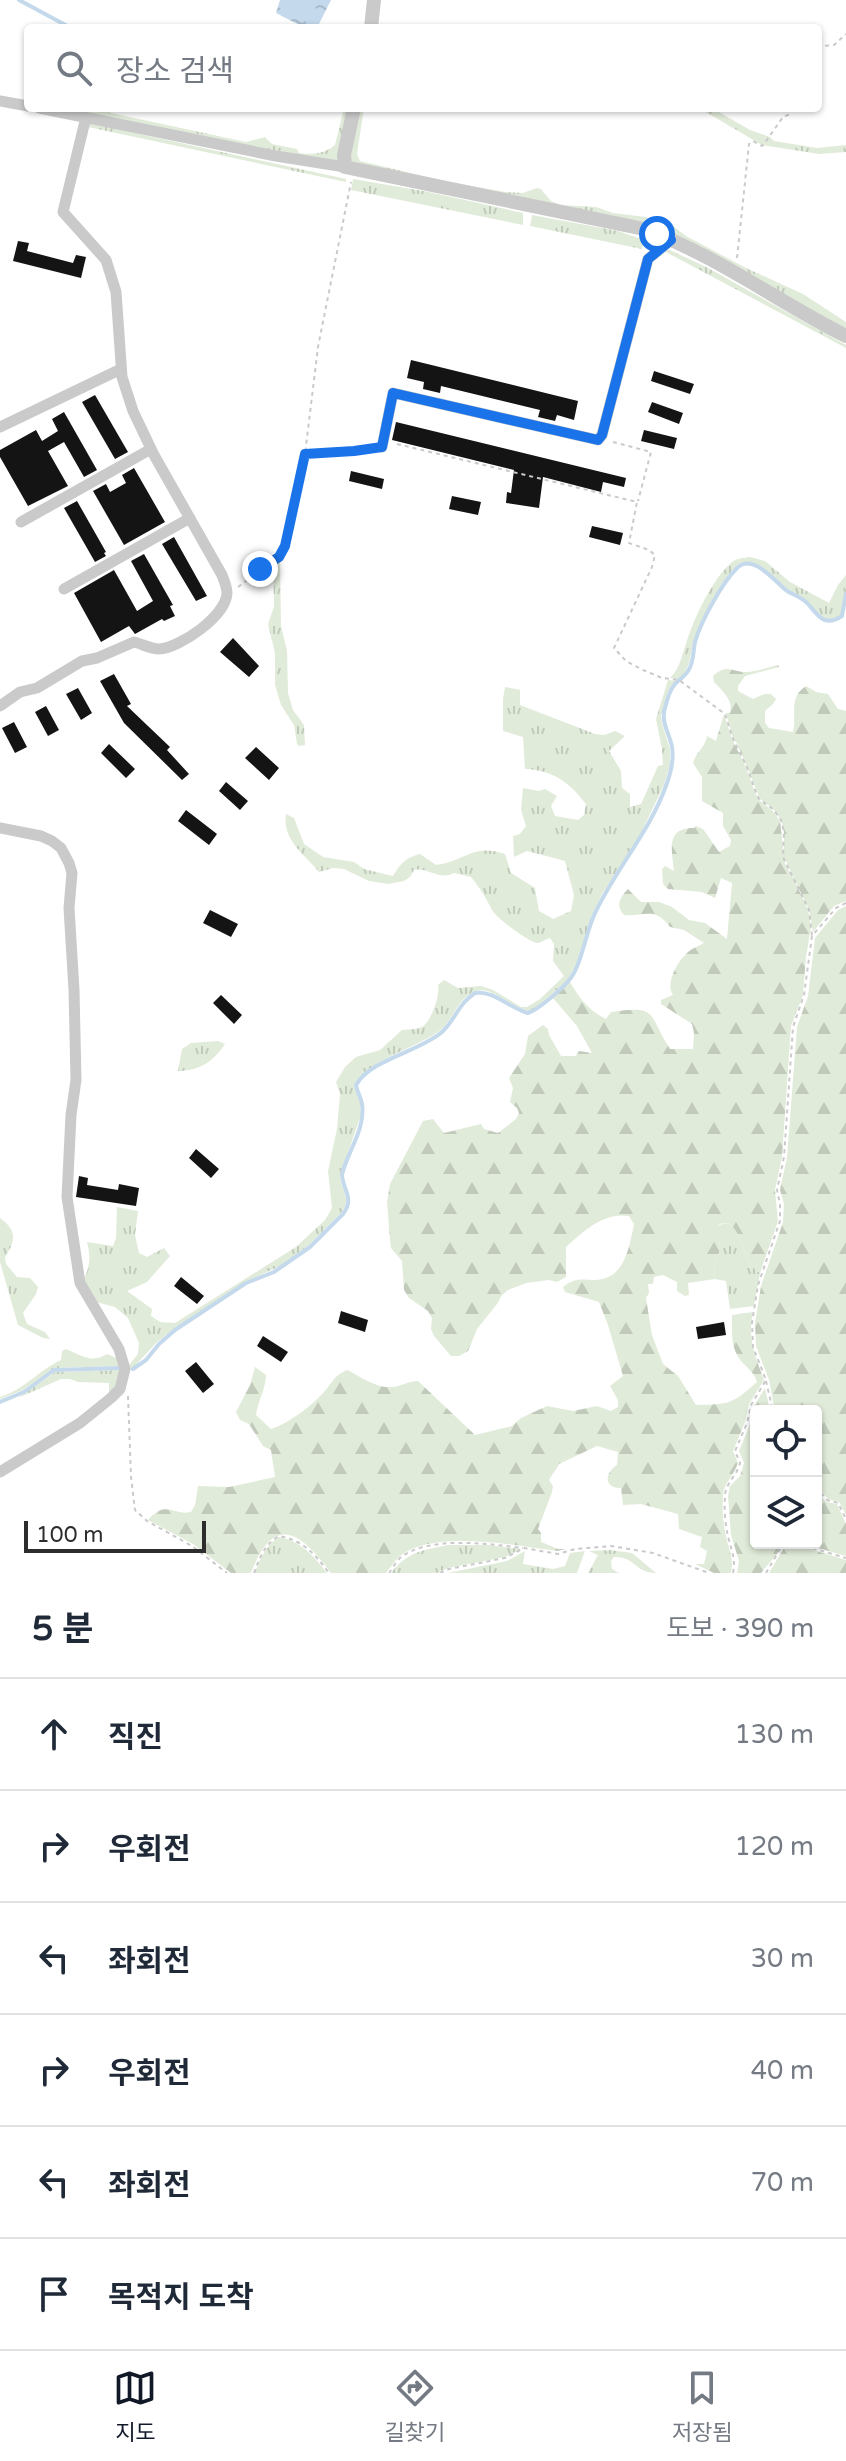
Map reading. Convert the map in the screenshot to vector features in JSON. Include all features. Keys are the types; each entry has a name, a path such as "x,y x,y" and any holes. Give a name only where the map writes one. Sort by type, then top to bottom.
{"street":[{"path":"371,24 374,0"},
{"path":"0,101 24,105"},
{"path":"60,112 644,229 734,272 846,336"},
{"path":"349,168 344,155 353,112"},
{"path":"0,706 20,692 37,688 82,661 134,642 156,649 177,643 207,624 225,601 228,592 222,575 133,411 121,369 116,292 106,260 63,212 86,117"},
{"path":"382,447 393,393 598,440 602,435 648,259 671,240"},
{"path":"0,427 121,369"},
{"path":"21,522 151,449"},
{"path":"64,589 190,518"},
{"path":"0,828 52,841 65,853 72,873 69,908 76,1080 67,1197 80,1283 119,1349 125,1369 120,1389 111,1398 80,1423 0,1472"}],"path":[{"path":"822,45 834,45 846,34"},
{"path":"734,272 749,144 753,141 762,146 788,112"},
{"path":"225,601 245,580 279,557 287,536 305,454 318,347 349,168"},
{"path":"602,435 610,441 651,452 629,543 655,555 614,648 626,661 643,670 662,678 679,680 725,714 759,799 773,809 781,820 783,857 809,910 812,936 804,995 793,1027 784,1157 777,1190 780,1221 758,1285 752,1323 753,1347 772,1405"},
{"path":"305,454 354,451 391,443 637,502"},
{"path":"812,936 836,908 846,903"},
{"path":"123,1379 129,1399 135,1510 147,1521 192,1546 227,1573"},
{"path":"733,1573 735,1561 728,1536 725,1496 727,1485 737,1475 740,1463 735,1451 751,1405 766,1380"},
{"path":"822,1494 827,1500 838,1503 846,1519"},
{"path":"254,1573 260,1555 279,1536 294,1538 316,1556 329,1573"},
{"path":"766,1573 783,1544 795,1543 846,1558"},
{"path":"389,1573 401,1558 421,1549 448,1544 489,1544 558,1554 575,1549 611,1546 653,1553 709,1573"},
{"path":"440,1573 505,1558 524,1548"}],"green space":[{"path":"74,112 110,112 246,142 265,137 272,144 309,154 335,145 343,112 350,112 340,157 336,162"},
{"path":"357,112 363,112 357,154 360,161 505,192 523,193 537,188 551,201 561,205 596,207 613,213 646,217 662,224 669,223 686,236 746,268 803,294 846,322 846,331 666,234 350,162"},
{"path":"706,112 719,112 774,141 817,148 846,145 846,152 819,154 762,145"},
{"path":"89,123 346,179 346,182 88,127"},
{"path":"353,179 523,213 523,225 351,190"},
{"path":"532,215 618,231 656,244 644,243 642,249 530,226"},
{"path":"668,249 708,268 846,345 846,348 664,251"},
{"path":"750,557 765,561 790,582 829,603 846,575 841,616 824,619 805,600 762,568 740,563 727,577 707,609 686,670 679,679 670,678 680,662 698,612 717,579 734,561"},
{"path":"280,558 281,626 287,651 288,693 293,710 304,725 305,745 299,746 294,725 281,705 275,685 275,653 268,624 274,607 273,563"},
{"path":"778,665 745,676 738,686 738,691 753,699 771,694 776,699 765,711 765,723 769,728 793,732 795,701 806,686 828,694 838,709 846,711 846,901 834,906 813,932 809,910 784,857 781,820 760,799 733,739 726,713 730,713 731,709 729,700 714,682 713,676 725,669 748,672"},
{"path":"668,680 676,681 668,692 661,715 670,749 670,765 664,785 640,835 602,894 568,980 528,1011 488,991 476,991 464,999 438,1032 369,1069 354,1085 361,1115 340,1175 346,1198 341,1213 309,1245 280,1266 245,1282 174,1329 132,1369 126,1369 138,1354 139,1343 128,1318 115,1307 92,1301 82,1282 89,1263 87,1242 113,1246 117,1207 138,1211 135,1235 139,1253 147,1257 164,1248 170,1256 147,1282 127,1291 152,1309 151,1316 160,1322 175,1323 296,1247 325,1220 332,1208 328,1171 337,1129 340,1094 336,1082 356,1057 380,1050 402,1030 426,1024 438,995 438,985 444,980 458,988 481,986 521,1007 527,1007 564,976 553,961 554,944 550,938 534,942 506,924 471,877 414,870 404,881 388,884 369,881 344,869 319,872 287,832 286,814 294,818 304,844 323,857 354,862 364,869 393,876 404,862 420,854 436,865 477,852 505,854 511,873 535,888 539,911 553,919 571,911 574,895 565,861 527,851 514,857 513,836 520,834 526,826 521,810 523,788 545,789 557,796 551,806 555,816 578,820 584,815 586,804 560,779 525,769 523,737 503,731 505,687 520,690 520,705 595,734 615,731 625,736 609,751 621,771 622,788 630,794 630,807 641,804 658,766 663,765 656,719"},
{"path":"724,714 759,800 780,821 785,864 808,910 811,927 803,995 791,1026 782,1157 775,1190 778,1221 760,1273 750,1262 729,1223 719,1224 720,1250 714,1267 715,1279 688,1283 689,1295 685,1296 677,1291 677,1282 663,1275 654,1277 653,1284 648,1284 646,1298 652,1335 663,1364 678,1376 696,1405 730,1402 757,1382 737,1356 732,1333 732,1315 753,1312 751,1339 764,1380 749,1404 733,1451 738,1463 723,1492 723,1522 732,1558 731,1573 714,1573 695,1564 704,1564 707,1551 700,1547 702,1537 679,1529 678,1514 641,1504 623,1505 621,1488 611,1486 608,1480 610,1472 617,1465 618,1452 597,1446 559,1464 549,1480 553,1486 552,1492 538,1529 541,1542 566,1549 557,1551 452,1541 413,1549 398,1558 386,1573 331,1573 309,1547 288,1535 278,1536 269,1542 251,1573 231,1573 193,1544 148,1520 165,1509 191,1512 198,1486 229,1487 275,1477 271,1450 263,1446 249,1424 240,1420 236,1412 255,1367 266,1375 256,1415 271,1429 302,1412 347,1370 386,1387 418,1381 475,1435 512,1426 521,1418 547,1406 573,1411 597,1406 611,1411 618,1407 618,1400 610,1386 623,1376 599,1302 565,1292 563,1287 577,1280 603,1279 618,1269 627,1253 632,1234 634,1224 629,1216 602,1220 566,1247 566,1277 557,1282 526,1283 508,1290 477,1329 468,1351 451,1356 434,1336 428,1311 409,1298 404,1290 402,1261 391,1248 387,1202 390,1184 423,1121 433,1119 444,1133 481,1124 484,1129 498,1133 516,1119 519,1113 510,1102 513,1088 509,1078 525,1054 528,1036 543,1025 561,1056 576,1056 579,1051 592,1053 577,1026 552,997 570,982 585,1004 600,1016 606,1019 611,1012 645,1011 654,1020 670,1049 693,1049 692,1024 661,1004 661,1000 673,995 671,979 679,962 689,951 704,943 684,930 670,927 654,915 624,915 619,905 628,889 641,902 659,902 672,907 689,920 705,923 727,939 732,883 721,878 715,898 702,892 668,889 663,884 662,869 665,866 674,871 672,842 678,832 685,829 696,826 703,829 719,852 730,846 731,840 723,826 723,813 702,801 702,777 693,763 707,736 716,741"},
{"path":"846,906 846,1515 839,1502 828,1499 822,1492 822,1405 774,1405 769,1380 756,1346 755,1323 761,1286 783,1222 784,1204 780,1190 787,1157 797,1027 808,996 815,938 838,910"},
{"path":"218,1041 225,1044 216,1056 199,1067 178,1071 182,1049 191,1043"},
{"path":"0,1218 10,1227 13,1236 5,1257 6,1264 17,1277 30,1278 38,1287 23,1313 27,1324 45,1332 50,1339 18,1325 0,1262"},
{"path":"729,1223 750,1262 760,1273 754,1306 730,1309 726,1281 715,1279 714,1267 720,1250 718,1225"},
{"path":"66,1349 86,1358 107,1354 119,1359 120,1378 109,1396 109,1383 61,1379 18,1398 55,1372 119,1370 119,1366 54,1368 23,1390 0,1399 61,1360 62,1351"},
{"path":"765,1388 769,1405 755,1405"},
{"path":"750,1424 750,1549 779,1549 761,1573 737,1573 739,1561 731,1535 728,1496 730,1486 740,1476 744,1463 739,1451"},
{"path":"822,1498 826,1502 837,1504 846,1524 846,1556 821,1549"},
{"path":"279,1537 306,1550 327,1573 255,1573 264,1552"},
{"path":"448,1545 521,1549 505,1557 437,1573 391,1573 409,1556"},
{"path":"783,1549 810,1549 846,1560 846,1573 769,1573"},
{"path":"525,1551 523,1564 553,1569 565,1566 570,1553 585,1551 577,1573 448,1573 507,1561"},
{"path":"589,1551 632,1553 656,1573 621,1557 614,1557 612,1569 619,1573 588,1573 598,1555"}],"water":[{"path":"280,0 331,0 319,24 297,24 276,13"}],"building":[{"path":"18,241 29,243 27,251 73,263 76,255 86,257 81,278 13,261"},
{"path":"411,360 578,401 574,420 557,415 555,421 538,417 540,410 441,386 440,393 423,389 424,382 407,378"},
{"path":"654,371 694,384 690,394 651,381"},
{"path":"95,395 128,452 115,459 82,402"},
{"path":"652,402 683,413 679,424 648,412"},
{"path":"64,412 97,470 84,477 64,442 48,451 68,486 28,506 0,457 0,450 36,430 42,441 58,431 52,419"},
{"path":"396,422 626,478 624,487 603,482 601,492 543,477 539,508 506,503 507,492 511,493 514,470 392,440"},
{"path":"644,430 677,438 674,449 641,441"},
{"path":"134,468 165,522 124,545 93,491 106,484 110,492 126,483 122,475"},
{"path":"351,471 384,479 382,489 349,481"},
{"path":"452,496 481,502 478,515 449,509"},
{"path":"77,501 106,552 106,556 95,562 64,508"},
{"path":"592,526 623,533 620,545 589,537"},
{"path":"174,537 207,596 196,601 162,544"},
{"path":"144,554 173,605 170,606 175,616 162,619 135,634 129,626 101,642 74,593 114,570 137,611 153,601 131,561"},
{"path":"233,638 259,666 249,677 220,652"},
{"path":"114,674 131,704 127,706 170,747 167,750 189,774 182,780 124,723 100,681"},
{"path":"78,688 92,713 81,720 66,694"},
{"path":"46,706 59,730 48,736 35,712"},
{"path":"14,722 27,747 15,753 2,728"},
{"path":"109,744 135,769 126,778 101,753"},
{"path":"256,747 279,768 269,780 245,758"},
{"path":"226,782 248,801 240,810 219,791"},
{"path":"186,810 217,834 209,845 178,821"},
{"path":"210,910 238,924 231,937 203,923"},
{"path":"221,995 242,1015 234,1024 213,1003"},
{"path":"196,1149 219,1169 211,1178 189,1158"},
{"path":"79,1176 88,1178 87,1185 118,1190 119,1184 139,1188 136,1206 76,1197"},
{"path":"181,1277 204,1296 197,1304 174,1286"},
{"path":"341,1311 368,1320 365,1332 338,1323"},
{"path":"724,1322 726,1335 698,1339 696,1327"},
{"path":"263,1336 288,1352 281,1362 257,1346"},
{"path":"196,1362 214,1384 203,1393 185,1371"}],"waterway":[{"path":"19,0 64,24"},
{"path":"133,1369 175,1330 246,1283 274,1272 310,1247 343,1214 348,1199 342,1175 361,1122 362,1104 356,1085 363,1076 442,1032 475,993 489,994 528,1013 538,1008 570,979 578,965 596,911 660,800 672,761 672,747 664,717 668,697 690,668 702,624 719,592 737,568 743,564 757,566 787,591 804,600 818,616 830,621 842,616 846,594"},
{"path":"0,1402 24,1392 54,1370 119,1368"}],"route":[{"path":"260,569 279,557 285,546 305,454 382,447 393,393 598,440 602,435 648,259 671,240 657,234"}]}
